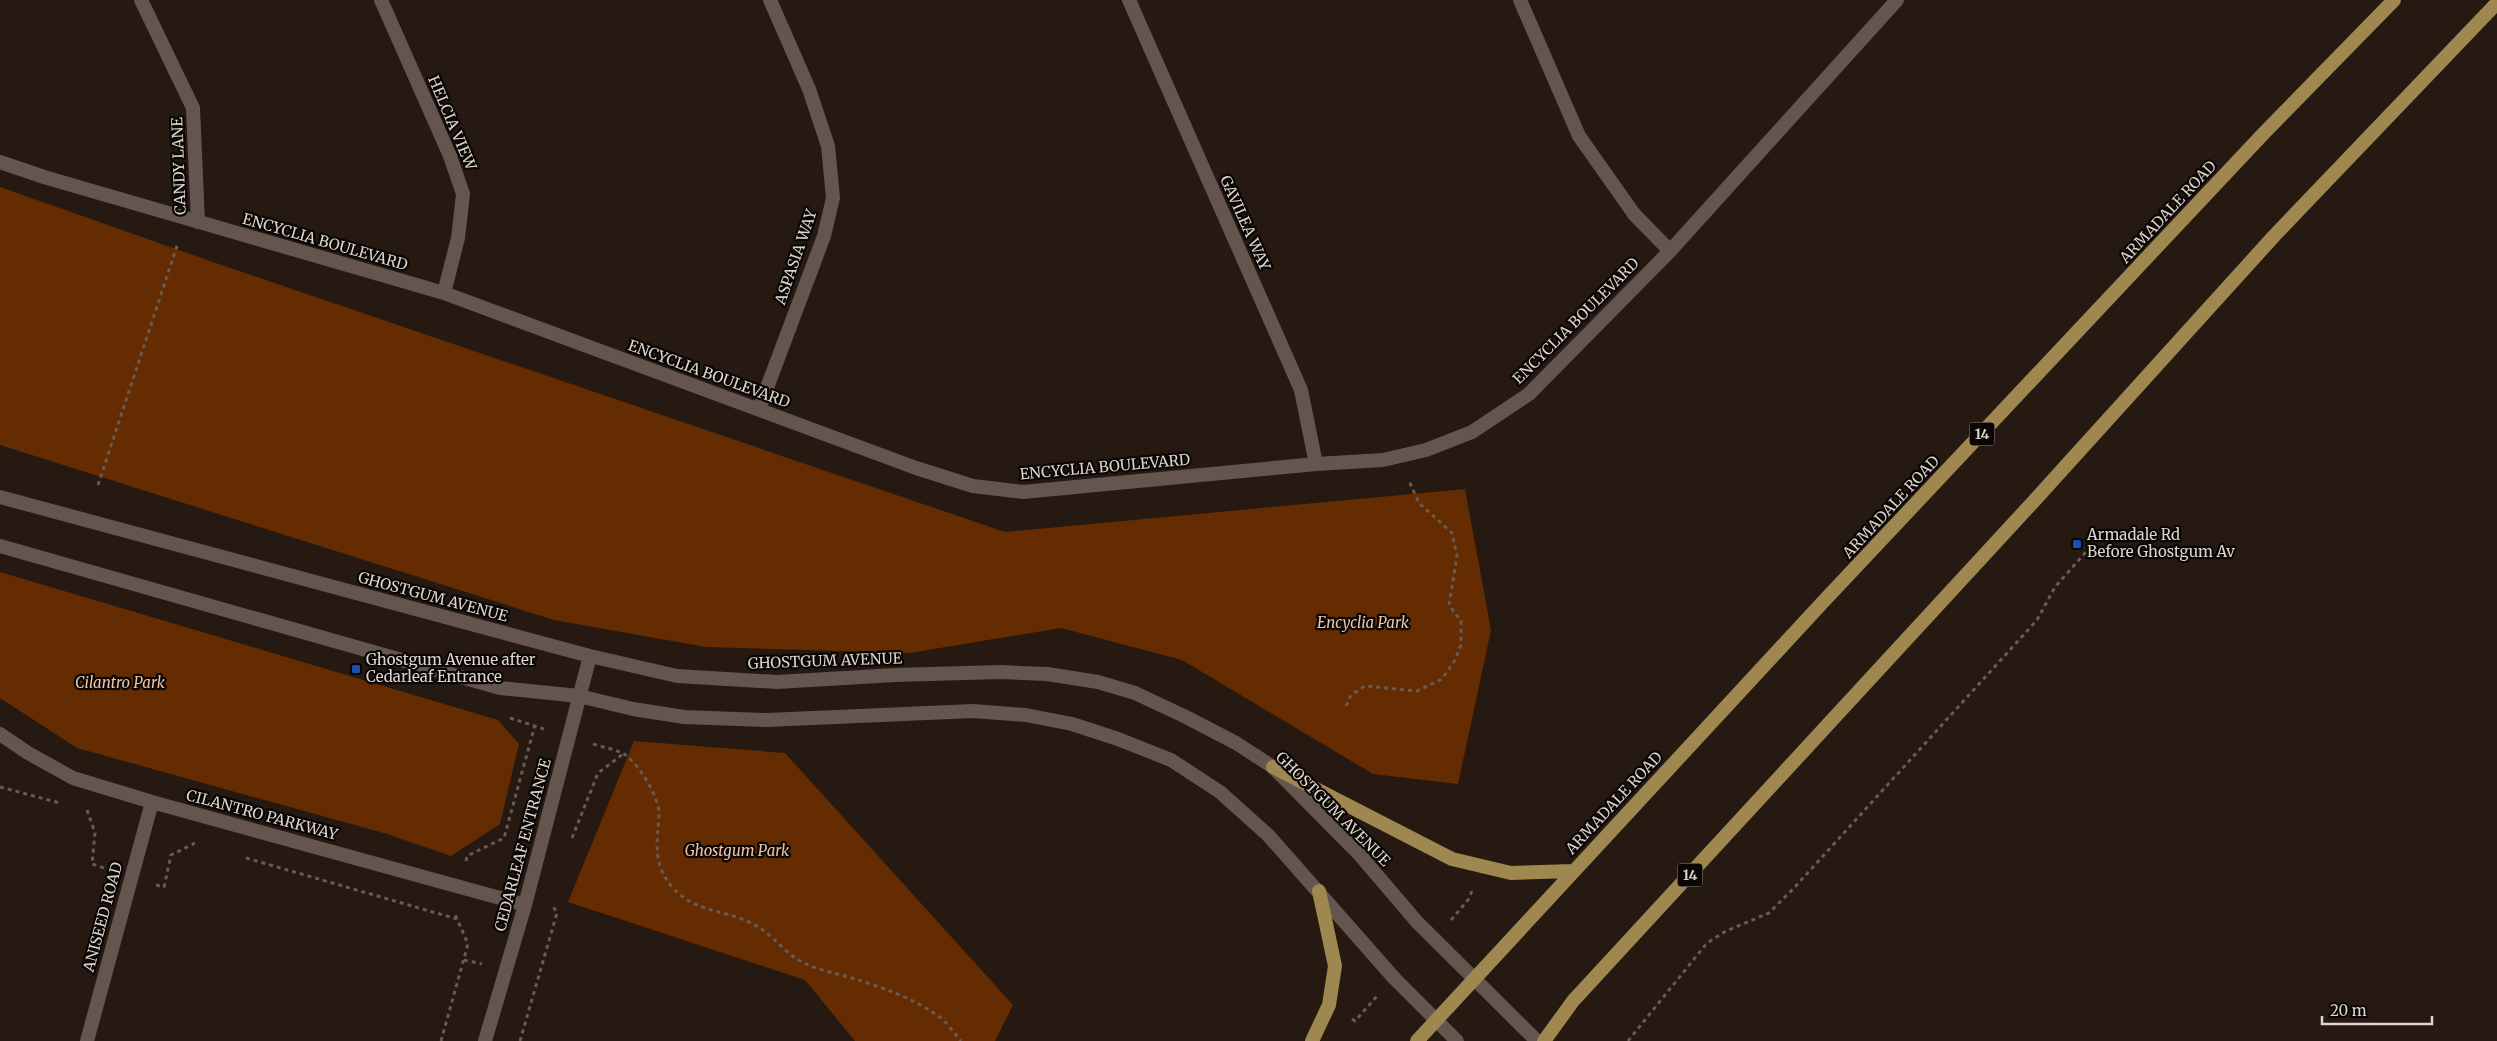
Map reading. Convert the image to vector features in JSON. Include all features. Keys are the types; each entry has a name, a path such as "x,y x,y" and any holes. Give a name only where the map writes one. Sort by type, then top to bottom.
{"highway":[{"name":"ARMADALE ROAD","path":"1417,1041 1573,871 2264,133 2394,0"},
{"name":"14","path":"1544,1041 1574,1001 2261,250 2497,3"},
{"path":"1273,767 1452,859 1511,873 1573,871"},
{"path":"1312,1041 1329,1006 1335,966 1319,891"}],"street":[{"name":"CANDY LANE","path":"141,0 193,108 198,222"},
{"name":"HELCIA VIEW","path":"381,0 450,156 463,194 458,238 444,293"},
{"name":"ASPASIA WAY","path":"758,409 824,236 833,198 828,146 810,89 770,0"},
{"name":"GAVILEA WAY","path":"1129,0 1301,390 1316,464"},
{"path":"1520,0 1579,136 1634,214 1670,250"},
{"name":"ENCYCLIA BOULEVARD","path":"0,162 44,177 444,293 916,468 973,486 1023,492 1316,464 1383,460 1426,450 1472,432 1529,394 1670,250 1897,0"},
{"name":"GHOSTGUM AVENUE","path":"0,497 590,656 677,676 767,681 1001,672 1047,674 1098,682 1135,693 1236,743 1273,767 1359,854 1417,922 1538,1041"},
{"path":"0,546 500,688 579,696 633,709 684,717 767,720 973,711 1026,715 1072,724 1170,760 1220,792 1268,835 1394,978 1457,1041"},
{"name":"CEDARLEAF ENTRANCE","path":"485,1041 525,905 590,656"},
{"name":"CILANTRO PARKWAY","path":"0,734 28,754 73,778 152,802 525,905"},
{"name":"ANISEED ROAD","path":"87,1041 130,876 152,802"}],"path":[{"path":"98,485 180,238"},
{"path":"1346,706 1351,695 1365,686 1417,691 1442,679 1455,660 1461,645 1461,621 1449,606 1457,556 1452,533 1419,503 1407,476"},
{"path":"1628,1041 1707,943 1726,931 1769,913 1794,888 2037,620 2055,588 2094,543"},
{"path":"570,843 598,772 624,754 642,773 653,792 659,810 655,849 662,870 673,887 691,903 714,912 734,916 768,932 800,961 909,1000 939,1017 961,1041"},
{"path":"0,787 61,803"},
{"path":"79,808 88,810 95,832 92,864 164,887 171,855 194,843 203,846"},
{"path":"241,856 457,919"},
{"path":"520,1041 557,913 553,904"}],"green space":[{"name":"Encyclia Park","path":"0,187 210,261 1005,532 1465,489 1491,630 1458,784 1373,774 1182,660 1061,628 910,653 706,647 554,620 0,445"},
{"name":"Cilantro Park","path":"0,572 498,720 519,744 500,824 451,856 387,834 77,748 0,698"},
{"name":"Ghostgum Park","path":"634,741 785,753 1013,1005 995,1041 855,1041 805,980 568,902"}],"place":[{"name":"Armadale Rd Before Ghostgum Av","path":"2077,544"},
{"name":"Ghostgum Avenue after Cedarleaf Entrance","path":"356,669"}]}
